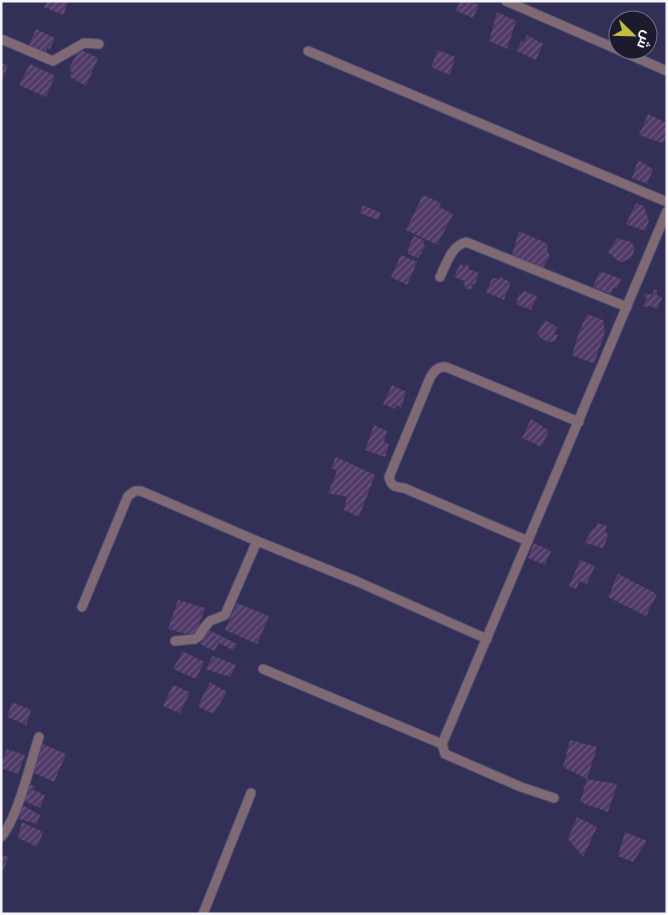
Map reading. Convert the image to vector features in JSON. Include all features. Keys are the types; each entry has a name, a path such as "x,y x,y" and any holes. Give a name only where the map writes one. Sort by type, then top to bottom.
{"street":[{"path":"506,1 667,72"},
{"path":"1,39 53,61 84,44 99,44"},
{"path":"308,51 667,202"},
{"path":"554,798 521,787 445,754 442,744 667,211"},
{"path":"440,277 454,249 460,243 466,242 627,307"},
{"path":"528,541 390,483 389,477 430,378 434,371 441,367 446,367 579,422"},
{"path":"82,606 128,496 135,491 141,491 356,581 487,639"},
{"path":"174,641 195,639 210,621 225,615 257,541"},
{"path":"263,669 442,744"},
{"path":"1,836 13,818 39,737"},
{"path":"203,914 251,793"}],"building":[{"path":"47,1 69,1 63,15 44,7"},
{"path":"460,1 471,1 479,5 473,18 456,11"},
{"path":"497,12 516,21 507,49 489,41"},
{"path":"36,29 55,38 50,49 47,48 46,53 29,45"},
{"path":"527,35 543,44 536,60 517,51 521,41 524,42"},
{"path":"79,49 98,58 86,86 70,77 72,72 69,69"},
{"path":"438,50 455,57 450,75 431,67"},
{"path":"1,63 8,65 1,83"},
{"path":"30,64 55,76 46,97 19,85"},
{"path":"648,114 667,123 667,137 662,143 639,135"},
{"path":"638,160 653,169 647,184 632,178"},
{"path":"423,195 441,203 439,207 453,214 437,245 406,230"},
{"path":"636,203 644,206 649,221 645,231 626,224"},
{"path":"363,205 381,213 378,220 360,213"},
{"path":"519,231 548,244 547,250 550,256 542,269 512,255"},
{"path":"414,236 425,241 423,245 426,246 422,249 422,254 418,258 408,254 409,251 407,250"},
{"path":"617,238 631,242 635,248 631,258 622,262 608,252"},
{"path":"401,255 417,262 407,285 391,277"},
{"path":"460,264 465,267 466,264 469,266 468,269 479,273 475,284 470,285 473,287 471,290 465,288 464,281 454,277"},
{"path":"600,271 621,279 617,289 614,287 611,294 593,287"},
{"path":"501,277 510,282 504,300 486,292 492,279 499,279"},
{"path":"654,290 657,290 657,295 662,298 657,309 650,306 643,307 647,298 643,296 645,293 652,295"},
{"path":"524,291 537,296 531,310 516,304 519,294 522,294"},
{"path":"587,314 603,320 605,332 594,364 572,355"},
{"path":"545,320 557,327 554,334 558,335 555,341 548,342 537,334"},
{"path":"392,385 406,392 401,408 396,405 395,409 383,404"},
{"path":"531,419 549,431 541,447 522,438"},
{"path":"374,425 387,431 384,441 389,445 385,457 365,450"},
{"path":"336,457 375,475 359,517 344,510 347,497 328,493 337,471 331,468"},
{"path":"597,523 607,526 605,533 609,534 603,548 585,543"},
{"path":"534,543 551,551 545,565 528,558"},
{"path":"580,560 595,566 587,584 580,581 576,589 569,586"},
{"path":"618,574 657,594 646,616 608,597"},
{"path":"178,600 205,608 195,636 168,629"},
{"path":"237,603 269,616 257,644 225,630"},
{"path":"209,630 237,644 233,650 219,643 214,651 200,644"},
{"path":"183,651 204,662 196,679 173,669"},
{"path":"213,656 236,665 230,677 206,669"},
{"path":"210,682 227,692 213,714 198,706"},
{"path":"173,685 190,692 180,713 163,706"},
{"path":"12,702 31,710 26,725 7,717"},
{"path":"570,740 597,747 587,779 563,767"},
{"path":"43,744 66,754 54,782 32,772"},
{"path":"7,749 25,755 18,774 1,768 1,763"},
{"path":"587,779 617,784 608,812 580,802"},
{"path":"28,784 35,786 33,790 45,795 40,808 24,801"},
{"path":"22,805 40,815 37,824 19,819"},
{"path":"577,817 597,827 583,857 568,839"},
{"path":"22,822 43,832 37,847 18,838"},
{"path":"625,832 647,841 633,862 618,856"},
{"path":"1,855 9,857 1,875"}]}
